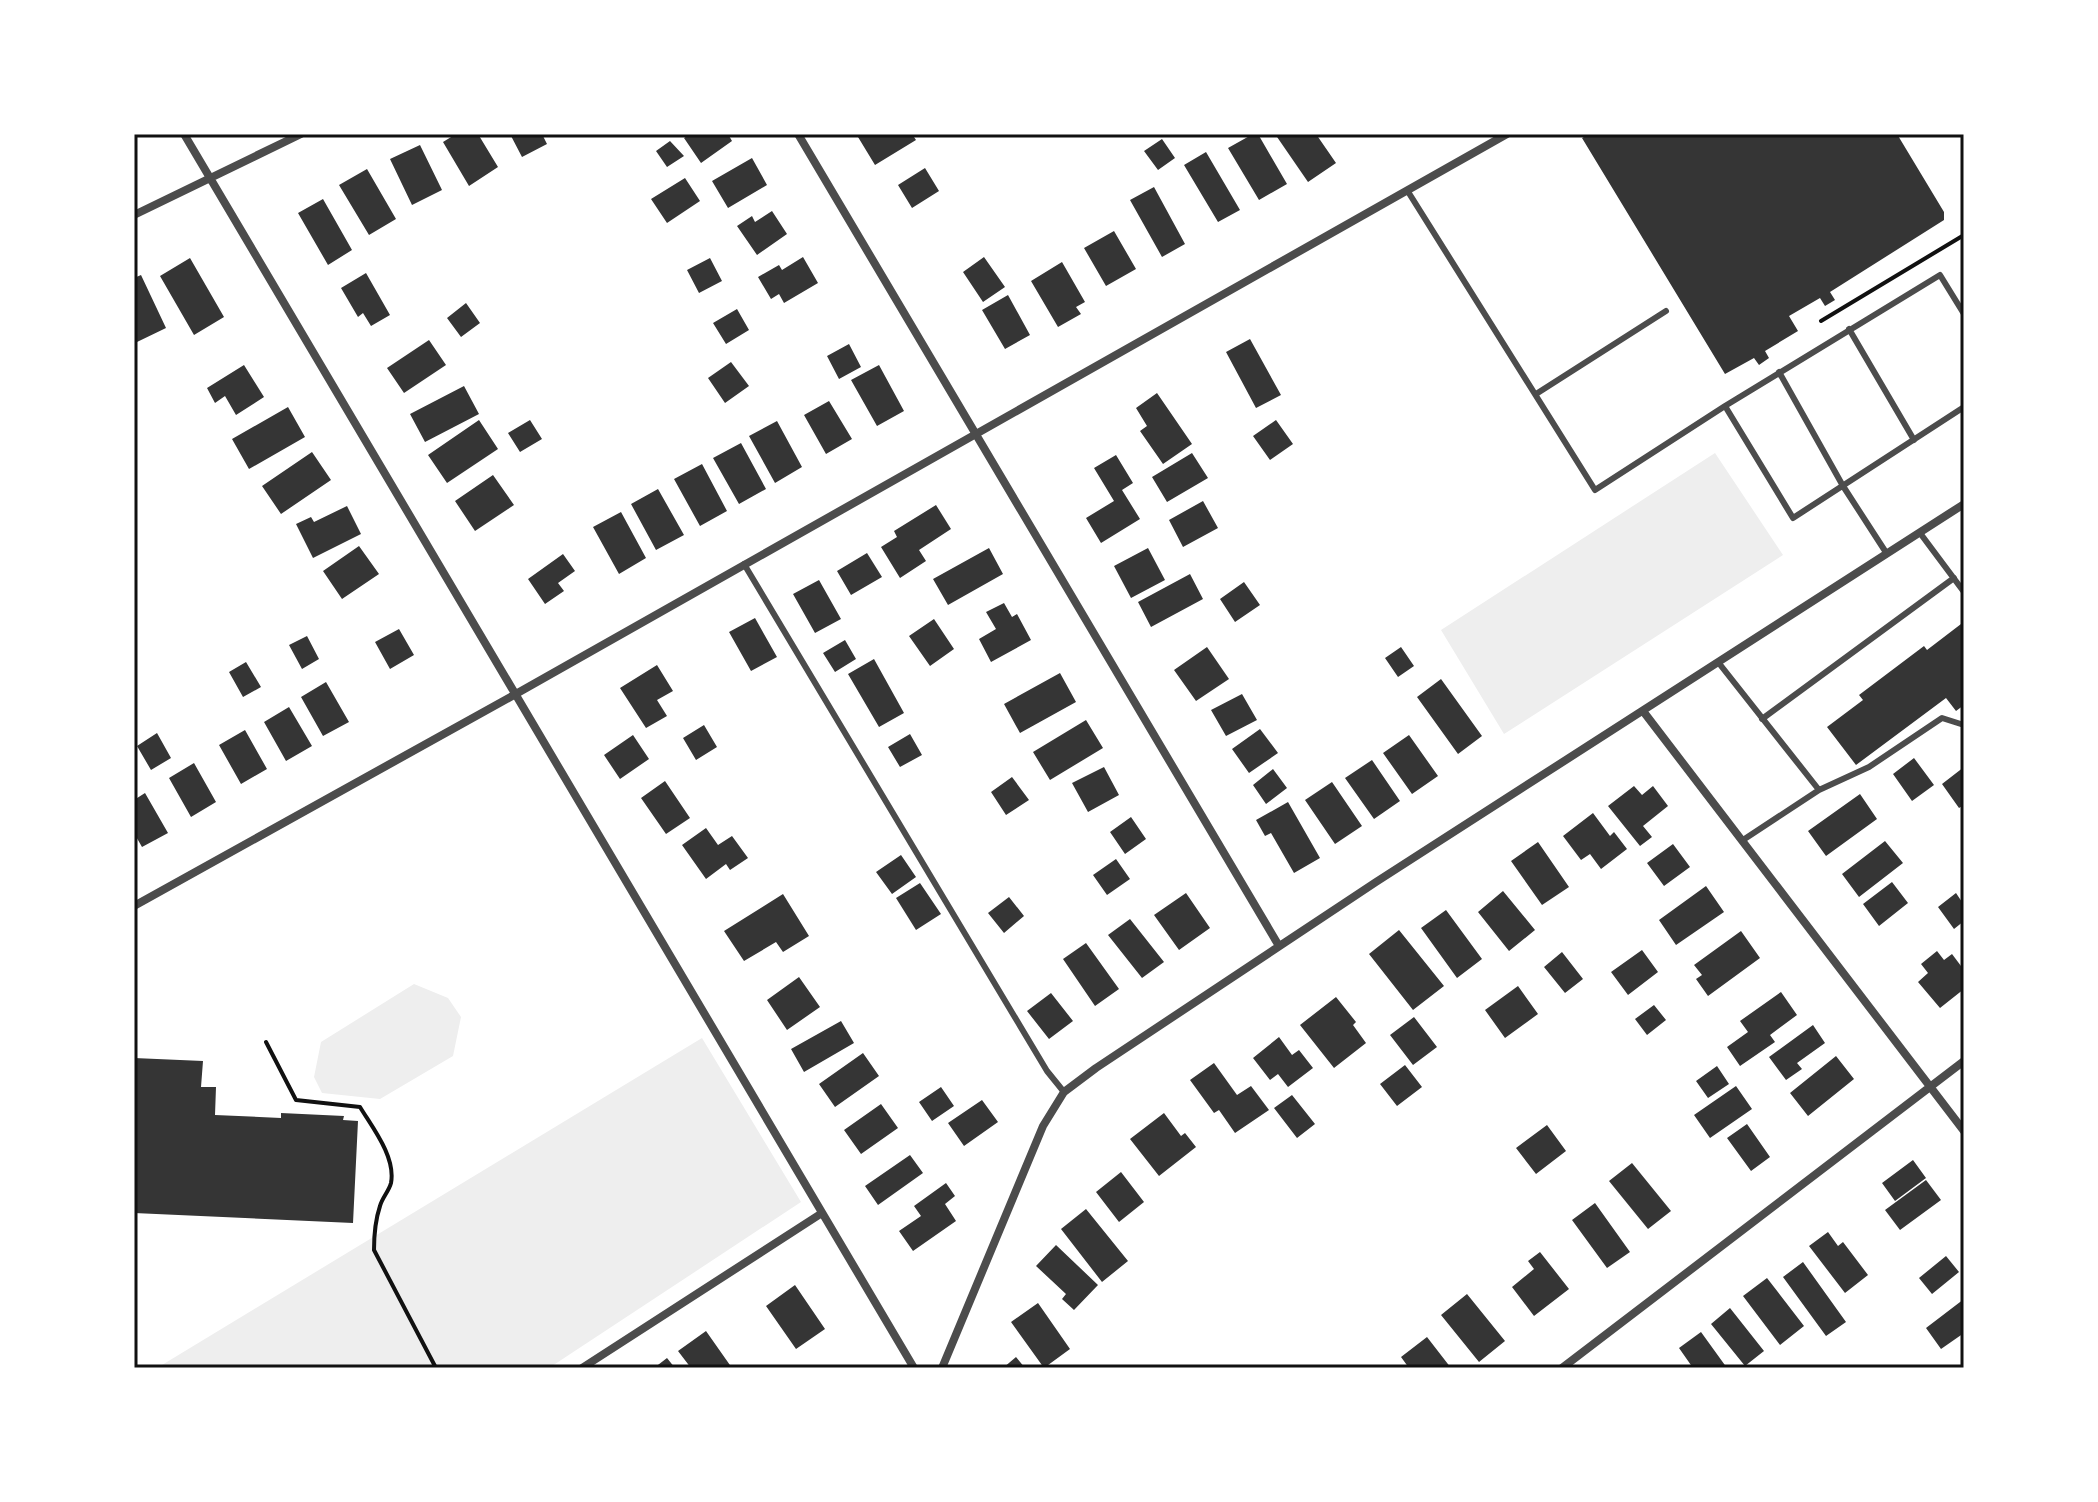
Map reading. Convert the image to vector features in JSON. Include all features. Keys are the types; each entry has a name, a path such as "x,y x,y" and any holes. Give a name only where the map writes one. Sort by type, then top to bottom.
{"street":[{"path":"184,134 914,1368"},
{"path":"134,215 301,134"},
{"path":"798,134 1279,946"},
{"path":"134,906 1507,134"},
{"path":"942,1368 1043,1126 1064,1092 1279,946 1964,504"},
{"path":"1643,711 1964,1131"},
{"path":"1562,1368 1964,1061"},
{"path":"582,1368 822,1213"}],"lane":[{"path":"1407,190 1595,490 1779,372 1940,275 1964,314"},
{"path":"1536,394 1666,311"},
{"path":"1849,329 1914,440"},
{"path":"1779,372 1843,486 1887,554"},
{"path":"1725,406 1793,518 1964,407"},
{"path":"1920,533 1964,592"},
{"path":"744,564 1047,1071 1064,1092"},
{"path":"1762,719 1954,578"},
{"path":"1718,662 1819,790"},
{"path":"1743,840 1819,790 1869,767 1942,718 1964,725"}],"path":[{"path":"1821,321 1964,235"},
{"path":"266,1042 296,1100 360,1107 381,1141 391,1182 380,1204 374,1231 374,1250 436,1368"}],"shaded area":[{"path":"1715,453 1783,555 1504,734 1441,630"},
{"path":"414,984 448,998 461,1017 453,1056 380,1099 322,1093 314,1077 321,1042"},
{"path":"702,1038 801,1202 549,1368 157,1368"}],"building":[{"path":"456,134 478,134 498,167 469,186 443,142"},
{"path":"510,134 542,134 547,144 522,157"},
{"path":"690,134 728,134 732,141 701,163 684,138"},
{"path":"864,134 912,134 916,140 875,165 858,137"},
{"path":"1258,134 1287,184 1259,200 1228,148"},
{"path":"1275,134 1316,134 1336,163 1308,182"},
{"path":"1589,134 1897,134 1944,212 1944,220 1830,292 1835,300 1825,306 1820,298 1789,316 1798,331 1765,351 1769,358 1759,365 1754,358 1725,374 1582,138"},
{"path":"1162,139 1175,158 1158,170 1144,151"},
{"path":"670,141 684,156 667,167 656,151"},
{"path":"420,145 442,190 412,205 390,159"},
{"path":"1206,152 1240,210 1218,222 1184,165"},
{"path":"752,158 767,185 728,208 712,181"},
{"path":"925,168 939,191 912,208 898,185"},
{"path":"367,169 396,219 369,235 339,185"},
{"path":"685,178 700,201 667,223 651,199"},
{"path":"1154,187 1185,244 1162,257 1130,200"},
{"path":"323,199 352,250 328,265 298,213"},
{"path":"772,211 787,234 757,255 737,226 752,216 755,222"},
{"path":"1114,231 1136,269 1106,286 1084,248"},
{"path":"803,257 818,283 784,303 779,294 771,299 758,277 779,265 782,270"},
{"path":"984,257 1005,287 983,302 963,272"},
{"path":"190,258 224,317 194,335 160,276"},
{"path":"710,258 722,281 699,293 687,270"},
{"path":"1062,262 1085,302 1076,307 1081,314 1058,327 1031,281"},
{"path":"366,273 390,315 371,326 363,313 358,317 341,288"},
{"path":"141,275 166,328 137,342 134,336 134,278"},
{"path":"1008,295 1030,335 1005,349 982,310"},
{"path":"466,303 480,323 461,337 447,318"},
{"path":"737,309 749,330 726,344 713,323"},
{"path":"1250,339 1281,395 1256,408 1226,352"},
{"path":"429,340 446,365 404,393 387,368"},
{"path":"849,344 861,367 839,379 827,356"},
{"path":"731,362 749,386 725,403 708,378"},
{"path":"244,365 264,397 236,415 225,396 215,403 207,388"},
{"path":"879,365 904,411 877,426 851,380"},
{"path":"464,386 479,414 425,442 410,414"},
{"path":"1157,393 1192,444 1163,464 1140,431 1147,426 1136,408"},
{"path":"829,401 852,439 826,454 804,415"},
{"path":"288,407 305,437 249,469 232,439"},
{"path":"479,420 498,449 447,483 428,455"},
{"path":"530,420 542,439 520,452 508,433"},
{"path":"1276,420 1293,444 1270,460 1253,436"},
{"path":"777,421 802,467 775,483 749,436"},
{"path":"741,443 766,489 739,504 713,458"},
{"path":"312,452 331,480 281,514 262,486"},
{"path":"1192,453 1208,478 1167,502 1152,477"},
{"path":"1116,455 1133,483 1122,490 1140,519 1101,543 1086,518 1114,501 1094,468"},
{"path":"702,464 727,511 700,526 674,479"},
{"path":"493,475 514,505 475,531 455,501"},
{"path":"658,489 684,535 656,550 631,504"},
{"path":"1203,501 1218,528 1183,547 1169,520"},
{"path":"936,505 951,529 919,550 926,561 900,578 881,547 897,537 894,531"},
{"path":"347,506 361,534 313,558 296,524 311,517 314,522"},
{"path":"621,512 646,558 619,574 593,527"},
{"path":"359,546 379,574 342,599 323,571"},
{"path":"989,548 1003,574 948,605 933,579"},
{"path":"1148,548 1165,580 1131,598 1114,566"},
{"path":"867,553 882,577 851,595 837,571"},
{"path":"563,554 575,571 558,583 564,591 545,604 528,579"},
{"path":"1190,574 1203,599 1151,627 1138,602"},
{"path":"819,580 841,619 815,633 793,594"},
{"path":"1244,582 1260,605 1235,622 1220,599"},
{"path":"1004,603 1012,617 1017,614 1031,640 991,662 979,639 996,629 986,612"},
{"path":"755,618 777,657 751,671 729,632"},
{"path":"934,619 954,649 930,666 909,636"},
{"path":"1961,624 1964,628 1964,705 1956,711 1946,698 1856,765 1827,727 1863,700 1859,695 1924,646 1927,650"},
{"path":"399,629 414,655 390,669 375,642"},
{"path":"307,636 319,659 302,669 289,645"},
{"path":"845,640 856,659 835,672 823,653"},
{"path":"1207,647 1229,679 1196,701 1174,670"},
{"path":"1401,647 1414,666 1398,677 1385,658"},
{"path":"874,659 904,713 879,727 848,674"},
{"path":"246,662 261,687 243,697 229,672"},
{"path":"657,665 673,691 657,700 667,716 646,728 620,688"},
{"path":"1060,673 1076,702 1020,733 1004,704"},
{"path":"1441,679 1482,736 1458,754 1417,697"},
{"path":"326,682 349,722 323,736 301,697"},
{"path":"1242,694 1257,720 1226,736 1211,710"},
{"path":"289,707 312,746 286,761 264,722"},
{"path":"1086,720 1103,748 1050,780 1033,752"},
{"path":"704,725 717,747 696,760 683,738"},
{"path":"1260,729 1278,753 1249,773 1232,749"},
{"path":"245,730 267,769 241,784 219,745"},
{"path":"157,733 171,758 151,770 137,746"},
{"path":"910,734 922,755 900,767 888,747"},
{"path":"633,735 649,759 620,779 604,755"},
{"path":"1409,735 1438,776 1412,794 1383,753"},
{"path":"1914,758 1934,785 1912,801 1893,774"},
{"path":"1372,760 1400,801 1374,819 1345,778"},
{"path":"194,763 216,802 191,817 169,778"},
{"path":"1104,767 1119,795 1088,812 1072,783"},
{"path":"1964,767 1964,805 1959,808 1942,784"},
{"path":"1273,769 1287,788 1266,804 1253,785"},
{"path":"1012,777 1029,800 1006,815 991,792"},
{"path":"665,781 690,818 666,834 641,798"},
{"path":"1332,782 1362,826 1335,844 1305,800"},
{"path":"1634,786 1642,795 1653,786 1668,806 1643,826 1652,837 1640,846 1608,806"},
{"path":"145,793 168,833 142,847 134,833 134,800"},
{"path":"1860,794 1877,819 1826,856 1808,831"},
{"path":"1288,802 1320,858 1294,873 1271,833 1265,836 1256,820"},
{"path":"1593,813 1610,836 1614,832 1627,849 1601,869 1590,854 1581,860 1563,836"},
{"path":"1131,817 1146,839 1125,854 1110,832"},
{"path":"706,828 718,845 732,836 748,858 730,870 726,864 706,879 682,845"},
{"path":"1885,841 1903,863 1859,897 1842,874"},
{"path":"1538,842 1569,887 1542,905 1511,861"},
{"path":"1673,844 1690,867 1664,886 1647,863"},
{"path":"901,855 916,877 892,894 876,872"},
{"path":"1116,859 1130,879 1107,895 1093,875"},
{"path":"1892,882 1908,903 1879,926 1863,904"},
{"path":"920,883 941,914 916,930 896,898"},
{"path":"1706,886 1724,912 1676,945 1659,920"},
{"path":"1503,891 1535,930 1509,951 1478,912"},
{"path":"1186,893 1210,928 1179,950 1154,915"},
{"path":"1956,893 1964,905 1964,921 1954,929 1938,907"},
{"path":"783,894 809,936 783,952 776,942 744,961 724,931"},
{"path":"1009,897 1024,916 1004,933 988,913"},
{"path":"1446,910 1482,959 1457,978 1421,928"},
{"path":"1130,919 1164,962 1142,978 1108,935"},
{"path":"1399,930 1444,986 1413,1010 1369,954"},
{"path":"1741,931 1760,958 1708,996 1696,979 1702,975 1694,965"},
{"path":"1086,943 1119,989 1095,1006 1063,959"},
{"path":"1642,950 1658,972 1628,995 1611,972"},
{"path":"1937,951 1944,960 1952,954 1964,970 1964,989 1940,1008 1918,982 1928,973 1921,964"},
{"path":"1562,952 1583,979 1565,993 1544,967"},
{"path":"799,977 820,1007 787,1030 767,1000"},
{"path":"1518,986 1538,1014 1505,1038 1485,1010"},
{"path":"1781,992 1797,1015 1770,1035 1775,1042 1740,1066 1727,1047 1748,1032 1740,1021"},
{"path":"1051,993 1073,1021 1049,1039 1027,1011"},
{"path":"1336,997 1356,1022 1353,1025 1366,1043 1334,1068 1300,1025"},
{"path":"1654,1005 1666,1020 1647,1035 1635,1019"},
{"path":"1414,1017 1437,1047 1413,1065 1390,1035"},
{"path":"841,1021 854,1043 804,1072 791,1049"},
{"path":"1813,1025 1825,1043 1797,1063 1802,1069 1786,1080 1769,1057"},
{"path":"1279,1037 1292,1055 1299,1050 1313,1068 1288,1087 1278,1074 1270,1080 1253,1058"},
{"path":"863,1053 879,1076 835,1107 819,1084"},
{"path":"1836,1056 1854,1079 1808,1116 1790,1093"},
{"path":"134,1058 203,1061 201,1087 216,1087 215,1115 281,1118 281,1113 344,1116 343,1120 358,1121 353,1223 134,1213"},
{"path":"1214,1063 1237,1095 1251,1086 1269,1110 1235,1133 1219,1110 1214,1113 1190,1080"},
{"path":"1405,1065 1422,1087 1397,1106 1380,1084"},
{"path":"1717,1066 1729,1084 1708,1098 1696,1081"},
{"path":"1736,1086 1752,1109 1710,1138 1694,1115"},
{"path":"941,1087 954,1106 932,1121 919,1102"},
{"path":"1292,1095 1315,1124 1297,1138 1274,1108"},
{"path":"982,1100 998,1122 964,1146 948,1123"},
{"path":"881,1104 898,1128 861,1154 844,1130"},
{"path":"1164,1113 1181,1136 1185,1133 1196,1147 1159,1176 1130,1139"},
{"path":"1747,1124 1770,1157 1751,1171 1727,1138"},
{"path":"1547,1125 1566,1151 1536,1174 1516,1148"},
{"path":"910,1155 923,1173 878,1205 865,1186"},
{"path":"1913,1160 1926,1178 1895,1201 1882,1183"},
{"path":"1632,1163 1671,1211 1648,1229 1609,1181"},
{"path":"1121,1172 1144,1202 1119,1222 1096,1192"},
{"path":"1926,1180 1941,1200 1900,1230 1885,1210"},
{"path":"946,1183 955,1196 945,1204 956,1221 913,1251 899,1231 921,1216 914,1206"},
{"path":"1595,1203 1630,1252 1607,1268 1572,1220"},
{"path":"1086,1209 1128,1261 1102,1282 1061,1229"},
{"path":"1828,1232 1838,1246 1843,1242 1868,1275 1845,1293 1809,1246"},
{"path":"1056,1245 1098,1285 1074,1310 1062,1299 1066,1294 1036,1266"},
{"path":"1540,1252 1569,1289 1534,1316 1512,1287 1534,1269 1528,1261"},
{"path":"1946,1256 1959,1272 1932,1294 1919,1278"},
{"path":"1803,1262 1846,1322 1826,1336 1783,1277"},
{"path":"1767,1278 1804,1326 1780,1345 1743,1296"},
{"path":"795,1285 825,1329 796,1349 766,1306"},
{"path":"1467,1294 1505,1341 1479,1362 1441,1315"},
{"path":"1964,1299 1964,1333 1941,1349 1926,1328"},
{"path":"1038,1303 1070,1349 1044,1368 1011,1322"},
{"path":"1730,1308 1764,1351 1745,1366 1711,1324"},
{"path":"706,1331 732,1368 691,1368 678,1351"},
{"path":"1701,1332 1727,1368 1693,1368 1679,1348"},
{"path":"1427,1337 1451,1368 1409,1368 1401,1357"},
{"path":"1016,1357 1025,1368 1003,1368"},
{"path":"667,1358 675,1368 654,1368"}]}
